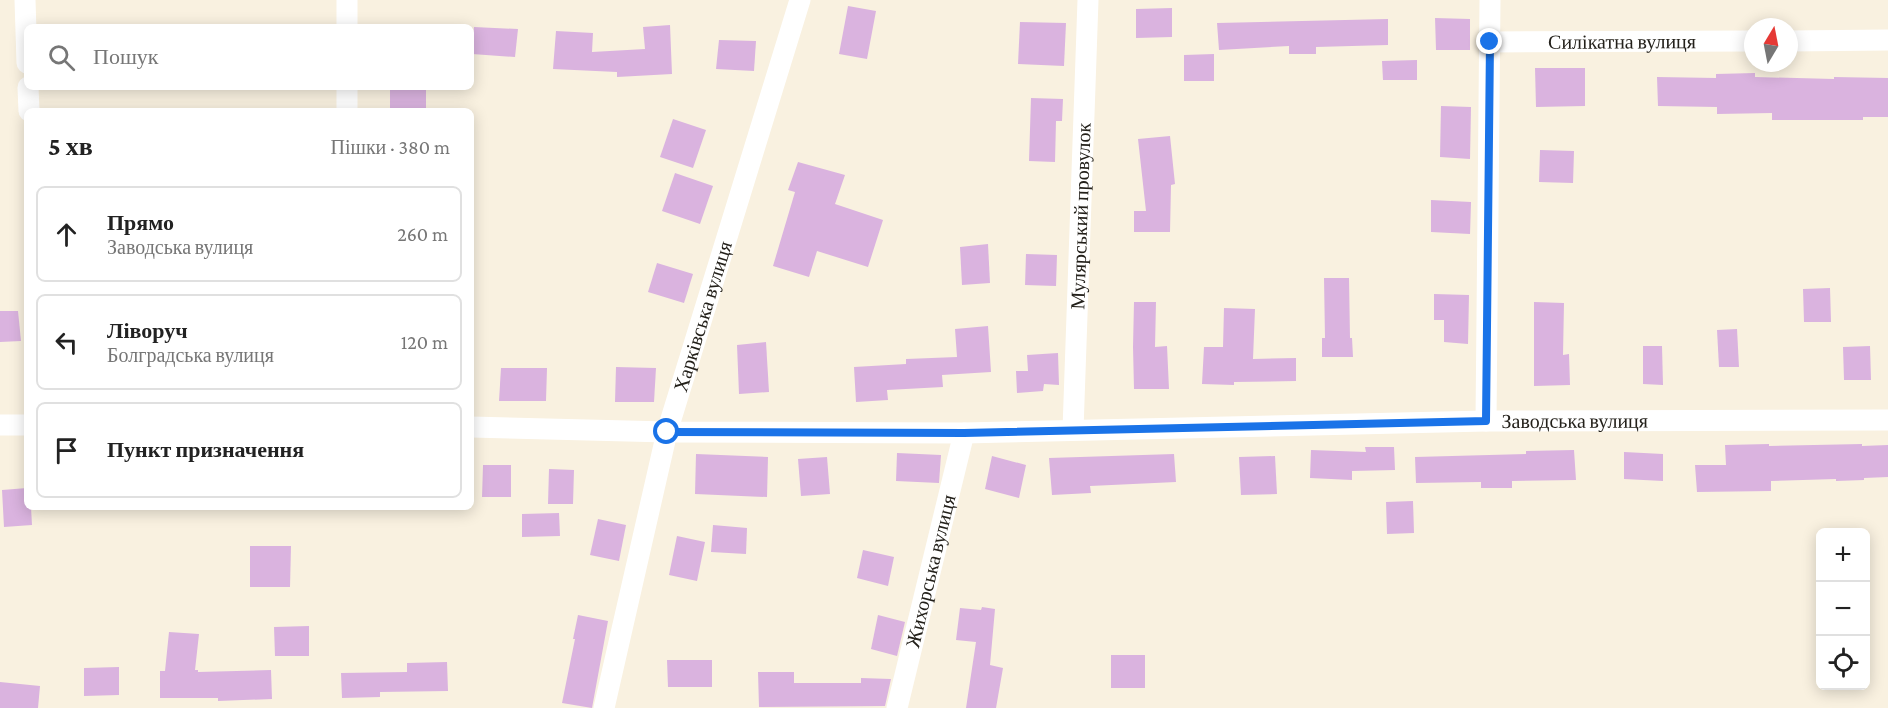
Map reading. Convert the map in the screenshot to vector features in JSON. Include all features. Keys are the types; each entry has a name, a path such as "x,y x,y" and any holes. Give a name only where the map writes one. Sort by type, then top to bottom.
{"street":[{"path":"25,0 26,24"},
{"path":"347,0 347,24"},
{"name":"Харківська вулиця","path":"603,708 667,432 800,0"},
{"name":"Мулярський провулок","path":"1073,430 1088,0"},
{"path":"1486,421 1490,0"},
{"path":"1798,41 1888,40"},
{"name":"Силікатна вулиця","path":"1490,42 1744,41"},
{"path":"28,90 28,108"},
{"path":"347,90 347,108"},
{"name":"Заводська вулиця","path":"474,427 667,432 964,433 1486,421 1888,420"},
{"path":"0,425 24,425"},
{"name":"Жихорська вулиця","path":"897,708 964,433"}],"building":[{"path":"848,6 876,11 867,59 839,54"},
{"path":"1172,8 1172,37 1136,38 1136,9"},
{"path":"1435,18 1470,19 1470,50 1436,50"},
{"path":"1388,19 1388,45 1316,47 1316,54 1289,54 1289,46 1219,50 1217,23"},
{"path":"1020,22 1066,23 1064,66 1018,64"},
{"path":"670,25 672,74 617,77 617,72 553,69 556,31 593,33 592,52 645,49 643,27"},
{"path":"474,27 518,29 515,57 474,54"},
{"path":"719,40 756,41 754,71 716,69"},
{"path":"1214,54 1214,81 1184,81 1184,55"},
{"path":"1417,60 1417,80 1383,80 1382,61"},
{"path":"1535,68 1585,68 1585,106 1536,107"},
{"path":"1755,73 1755,77 1888,78 1888,117 1863,117 1863,120 1772,120 1772,113 1717,114 1717,107 1658,106 1657,77 1716,78 1716,74"},
{"path":"390,90 426,90 426,108 390,108"},
{"path":"1031,98 1063,99 1062,121 1056,121 1055,162 1029,161"},
{"path":"1441,106 1471,107 1470,159 1440,157"},
{"path":"673,119 706,130 693,168 660,157"},
{"path":"1170,136 1175,184 1171,185 1170,232 1134,232 1134,211 1146,211 1138,139"},
{"path":"1540,150 1574,151 1573,183 1539,182"},
{"path":"798,162 845,175 835,204 883,220 868,267 817,251 809,277 773,266 795,192 788,190"},
{"path":"675,173 713,186 700,224 662,211"},
{"path":"1431,200 1471,202 1470,234 1431,232"},
{"path":"988,244 990,283 962,285 960,247"},
{"path":"1026,254 1057,255 1056,286 1025,285"},
{"path":"657,263 693,274 684,303 648,292"},
{"path":"1324,278 1349,278 1350,338 1352,338 1353,357 1322,357 1322,338 1325,338"},
{"path":"1830,288 1831,322 1804,322 1803,289"},
{"path":"1434,294 1469,295 1468,344 1444,342 1444,320 1434,320"},
{"path":"1134,302 1156,302 1155,347 1167,346 1169,389 1134,389"},
{"path":"1534,302 1564,303 1563,355 1569,354 1570,385 1534,386"},
{"path":"1224,308 1255,309 1253,359 1296,358 1296,381 1234,382 1234,385 1202,384 1204,347 1223,347"},
{"path":"0,311 18,311 21,341 0,342"},
{"path":"988,326 991,372 942,375 943,387 887,390 888,400 856,402 854,367 906,364 906,359 957,357 955,329"},
{"path":"1737,329 1739,367 1719,367 1717,330"},
{"path":"766,342 769,392 739,394 737,345"},
{"path":"1643,346 1662,346 1663,385 1643,384"},
{"path":"1870,346 1871,380 1844,380 1843,347"},
{"path":"1058,353 1059,385 1044,384 1043,391 1017,393 1016,371 1028,371 1027,355"},
{"path":"616,367 656,368 654,402 615,402"},
{"path":"501,368 547,368 546,401 499,401"},
{"path":"1769,444 1769,446 1888,445 1888,477 1836,481 1836,479 1771,481 1771,491 1697,492 1695,465 1726,465 1725,445"},
{"path":"1365,447 1394,447 1395,470 1352,471 1352,480 1310,478 1311,450 1366,452"},
{"path":"1574,450 1576,480 1512,481 1512,488 1481,488 1481,482 1416,483 1415,457 1526,454 1526,451"},
{"path":"1624,452 1663,454 1663,481 1624,479"},
{"path":"897,453 941,455 939,483 896,481"},
{"path":"696,454 768,457 767,497 695,494"},
{"path":"1174,454 1176,482 1090,486 1091,493 1052,495 1049,458"},
{"path":"992,456 1026,465 1019,498 985,489"},
{"path":"1275,456 1277,494 1241,495 1239,457"},
{"path":"827,457 830,494 801,496 798,459"},
{"path":"483,465 511,465 511,497 482,497"},
{"path":"549,469 574,470 573,504 548,504"},
{"path":"24,488 24,510 31,510 32,525 4,527 2,490"},
{"path":"1413,501 1414,533 1387,534 1386,502"},
{"path":"559,513 560,536 522,537 522,514"},
{"path":"598,519 626,525 619,561 590,555"},
{"path":"713,525 747,528 746,554 711,552"},
{"path":"677,536 705,542 697,581 669,575"},
{"path":"250,546 291,546 290,587 250,587"},
{"path":"863,550 894,557 888,586 857,578"},
{"path":"982,607 995,609 990,665 1003,668 996,708 966,708 976,642 956,640 960,608 981,610"},
{"path":"578,615 608,621 592,708 562,703"},
{"path":"878,615 905,622 897,656 871,649"},
{"path":"309,626 309,656 275,656 274,627"},
{"path":"169,632 199,634 195,670 198,672 271,670 272,699 218,701 218,698 160,698 160,671 165,671"},
{"path":"1111,655 1145,655 1145,688 1111,688"},
{"path":"667,660 712,660 712,687 668,687"},
{"path":"447,662 448,691 380,692 380,697 342,698 341,673 407,672 407,663"},
{"path":"119,667 119,695 84,696 84,668"},
{"path":"758,672 794,672 794,683 861,683 861,678 891,679 885,706 759,707"},
{"path":"0,682 40,686 38,708 0,708"}],"route":[{"path":"667,432 964,433 1486,421 1490,42"}]}
